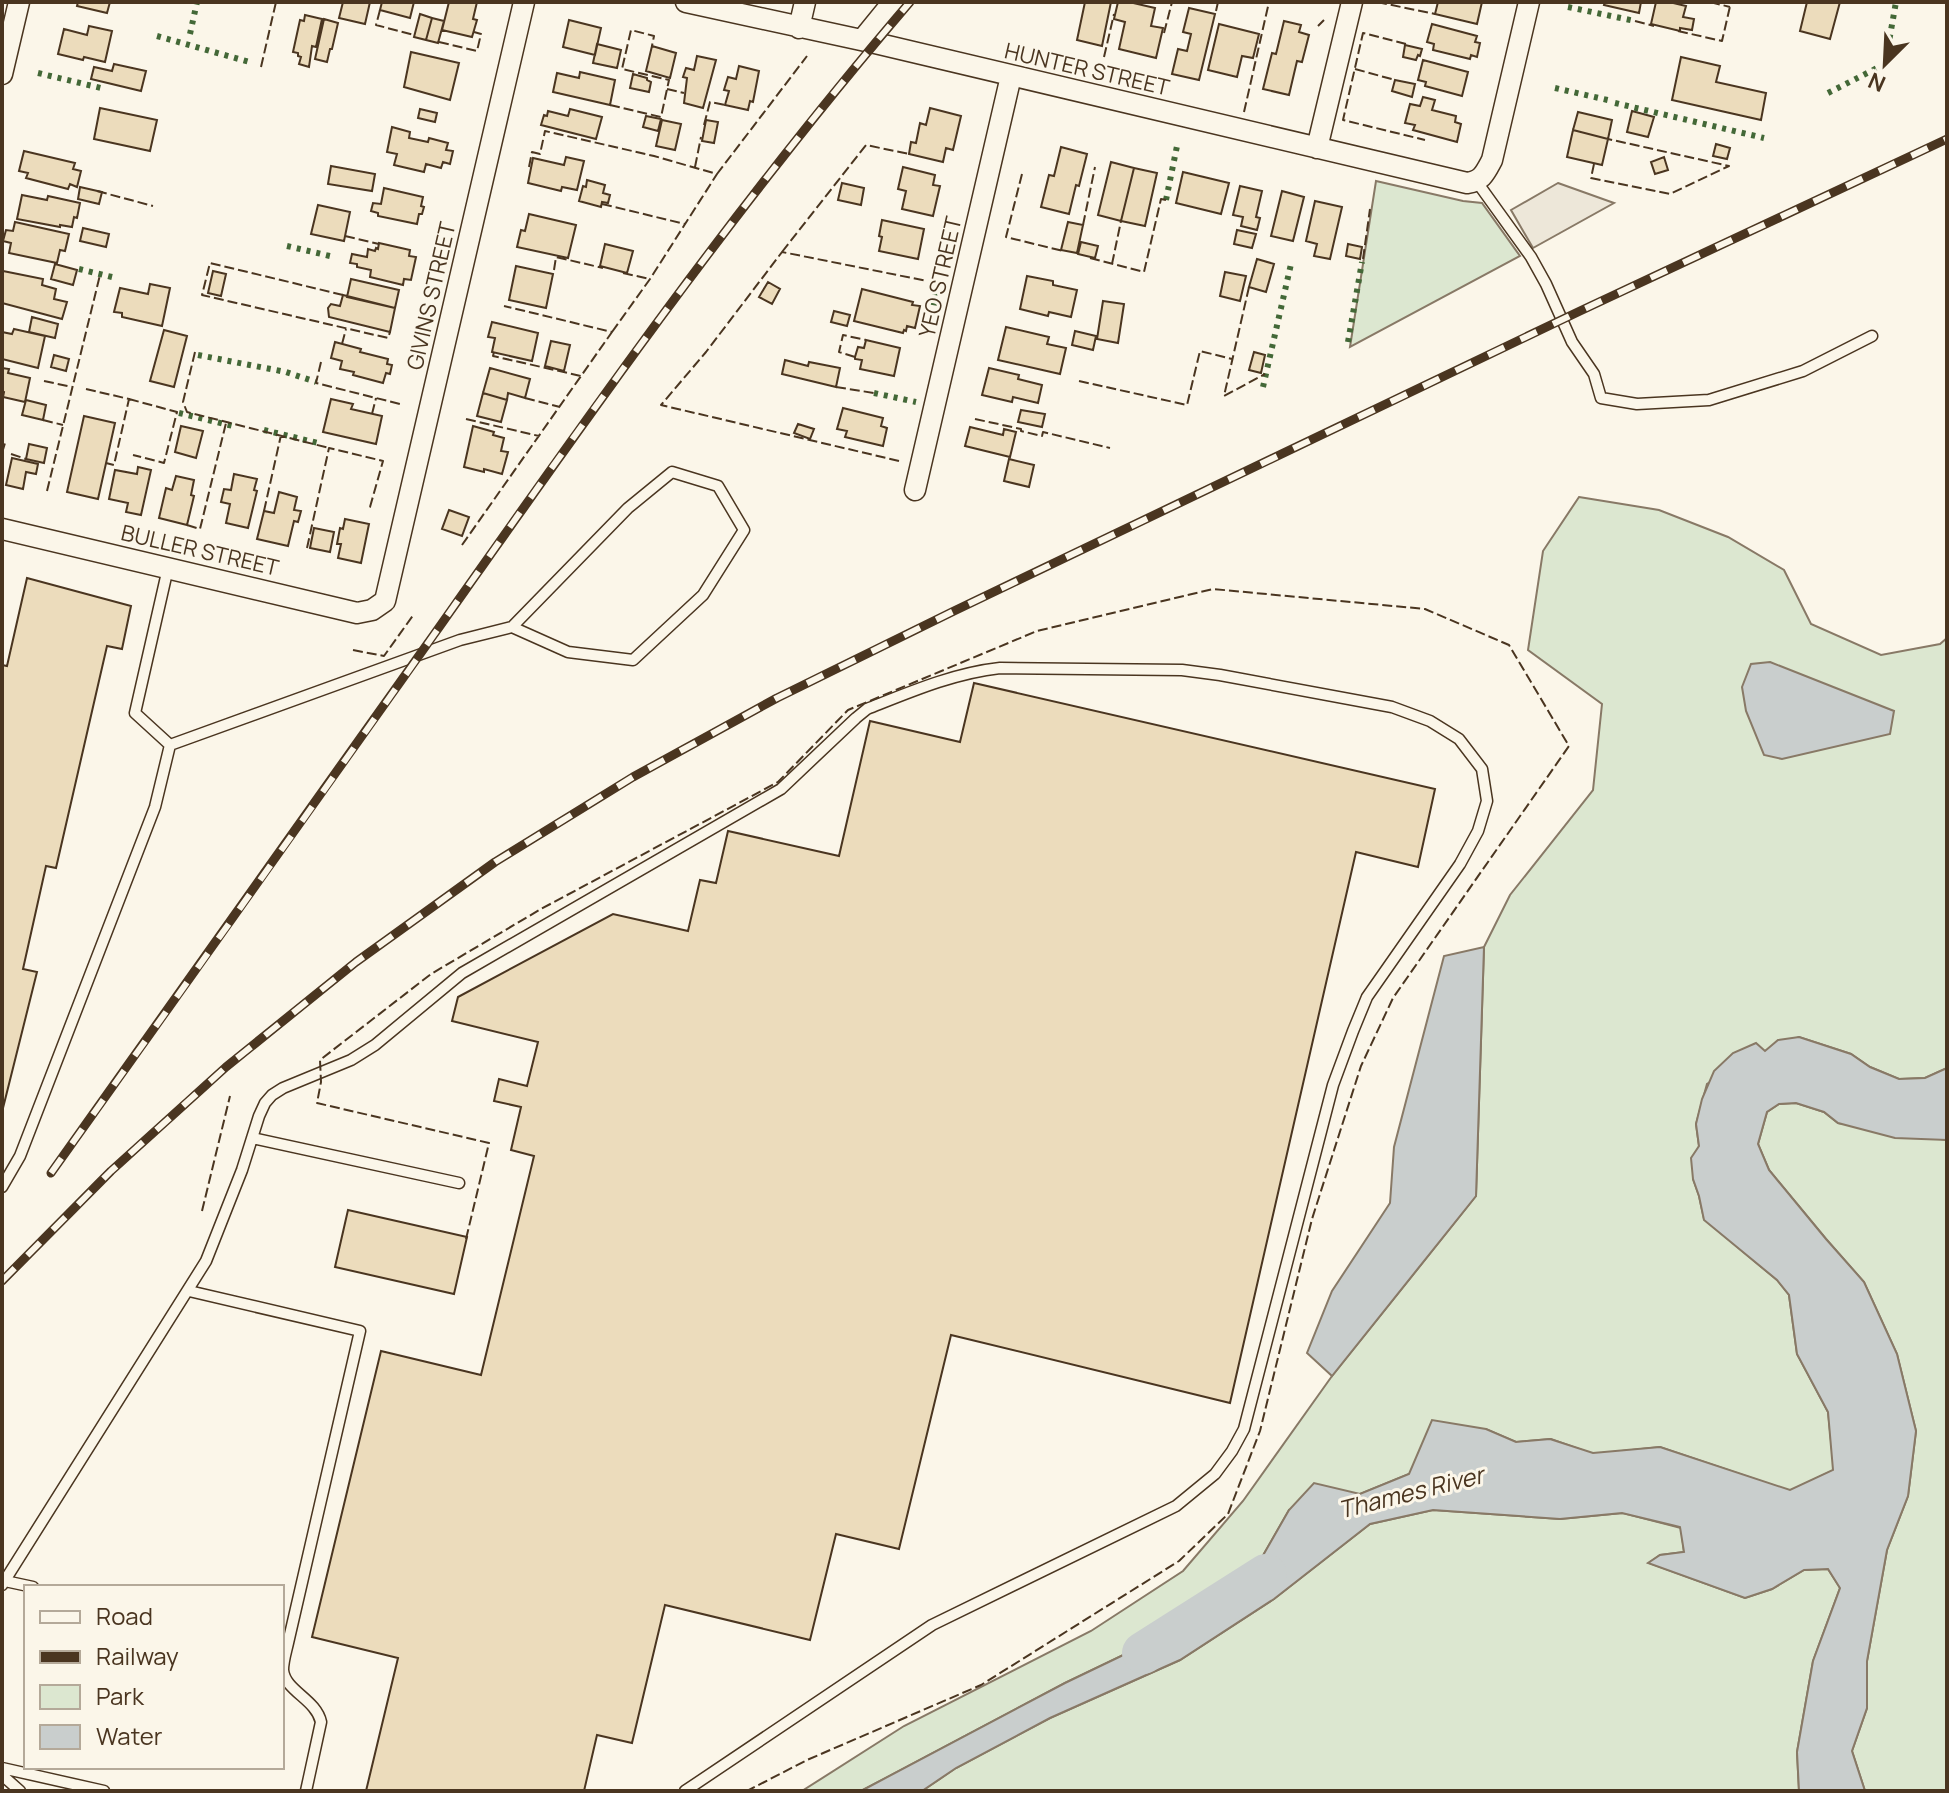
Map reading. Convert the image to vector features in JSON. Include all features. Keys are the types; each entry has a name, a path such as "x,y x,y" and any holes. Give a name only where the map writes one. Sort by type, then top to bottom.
{"street":[{"path":"2,74 19,2"},
{"name":"GIVINS STREET","path":"385,601 524,2"},
{"name":"HUNTER STREET","path":"686,2 862,40 1457,182 1477,182"},
{"path":"799,28 805,2"},
{"path":"862,40 893,2"},
{"path":"1317,148 1352,2"},
{"path":"1477,182 1492,160 1529,2"},
{"name":"YEO STREET","path":"915,490 1011,76"},
{"name":"BULLER STREET","path":"2,529 357,613 372,610 385,601"}],"lane":[{"path":"1477,182 1531,257 1572,342 1594,374 1601,398 1637,404 1709,400 1803,371 1872,336"},
{"path":"170,745 460,640 512,627 628,508 672,472 718,486 744,530 703,595 633,660 568,652 512,627"},
{"path":"168,568 135,713 170,745"},
{"path":"24,1586 3,1583 206,1261 265,1103 272,1095 351,1060 375,1045 462,973 781,789 867,709 962,675 1000,668 1182,670 1392,707 1430,721 1459,739 1482,769 1487,801 1478,831 1460,864 1367,997 1353,1031 1333,1085 1244,1429 1232,1451 1215,1474 1176,1506 932,1625 685,1791"},
{"path":"3,1183 20,1156 155,807 170,745"},
{"path":"252,1138 459,1183"},
{"path":"189,1291 360,1331 285,1643"},
{"path":"284,1675 321,1717 306,1791"},
{"path":"2,1768 104,1791"},
{"path":"2,1775 20,1791"}],"green space":[{"path":"1376,181 1482,203 1520,256 1350,347"},
{"path":"1579,497 1659,510 1728,537 1784,570 1811,624 1881,655 1940,644 1947,638 1947,1068 1925,1078 1899,1079 1870,1067 1851,1054 1799,1037 1765,1051 1707,1084 1696,1124 1699,1146 1693,1179 1704,1219 1777,1280 1789,1295 1797,1354 1828,1412 1834,1470 1790,1491 1660,1447 1593,1454 1551,1439 1516,1442 1486,1429 1409,1474 1360,1494 1289,1510 1261,1559 1211,1613 1065,1683 861,1791 802,1791 904,1726 1091,1631 1183,1571 1243,1501 1332,1376 1476,1196 1484,947 1510,895 1593,790 1602,704 1528,650 1543,551"},
{"path":"1796,1103 1824,1112 1838,1123 1947,1140 1947,1791 1865,1791 1852,1751 1867,1708 1867,1661 1887,1550 1908,1496 1916,1431 1897,1354 1864,1282 1769,1170 1758,1144 1767,1112 1779,1104"},
{"path":"1433,1510 1560,1519 1623,1513 1681,1528 1684,1552 1660,1555 1649,1563 1745,1598 1772,1589 1804,1570 1828,1569 1840,1588 1813,1661 1797,1752 1799,1791 922,1791 956,1768 1050,1718 1180,1660 1274,1599 1370,1524"}],"shaded area":[{"path":"1558,183 1614,203 1533,248 1511,210"}],"water":[{"path":"1770,662 1894,711 1890,734 1782,759 1764,755 1746,711 1742,687 1751,664"},
{"path":"1484,947 1476,1196 1332,1376 1307,1353 1332,1291 1390,1203 1394,1147 1444,956"},
{"path":"1799,1037 1851,1054 1870,1067 1899,1079 1925,1078 1947,1068 1947,1140 1895,1138 1838,1123 1824,1112 1796,1103 1779,1104 1767,1112 1758,1144 1769,1170 1864,1282 1897,1354 1916,1431 1908,1496 1887,1550 1867,1661 1867,1708 1852,1751 1865,1791 1799,1791 1797,1752 1813,1661 1840,1588 1828,1569 1804,1570 1772,1589 1745,1598 1648,1563 1660,1555 1684,1552 1680,1527 1622,1513 1560,1519 1433,1510 1370,1524 1274,1599 1180,1660 1050,1718 956,1768 922,1791 861,1791 1065,1683 1211,1613 1261,1559 1289,1510 1314,1483 1360,1494 1409,1474 1432,1420 1486,1429 1516,1442 1550,1439 1593,1453 1660,1447 1790,1490 1833,1470 1828,1412 1797,1354 1789,1295 1777,1280 1704,1220 1691,1158 1699,1146 1696,1124 1714,1071 1733,1053 1756,1043 1765,1051 1778,1040"}],"building":[{"path":"78,2 110,2 107,13 77,6"},
{"path":"343,2 370,2 365,24 339,18"},
{"path":"382,2 414,2 410,18 380,10"},
{"path":"449,2 477,2 473,19 477,20 472,37 442,30"},
{"path":"1085,2 1111,2 1102,46 1077,40"},
{"path":"1118,2 1155,8 1151,26 1163,28 1156,58 1119,49 1125,22 1114,19"},
{"path":"1438,2 1482,2 1477,24 1435,14"},
{"path":"1605,2 1641,2 1639,13 1604,5"},
{"path":"1656,2 1686,6 1683,17 1694,19 1692,30 1680,28 1680,31 1651,24"},
{"path":"1807,2 1840,2 1830,39 1800,31"},
{"path":"1189,8 1215,14 1199,80 1172,74 1178,49 1187,51 1191,34 1183,32"},
{"path":"420,14 432,18 426,40 414,37"},
{"path":"305,15 322,19 316,47 312,46 309,67 299,64 301,57 293,52 300,20 304,21"},
{"path":"432,18 444,21 438,43 426,40"},
{"path":"324,19 338,23 327,62 315,59"},
{"path":"569,20 601,28 595,55 563,47"},
{"path":"1284,21 1301,25 1299,32 1309,35 1302,62 1297,61 1289,95 1263,89"},
{"path":"1219,24 1259,34 1253,58 1242,56 1237,77 1208,70"},
{"path":"1432,24 1477,36 1475,42 1480,43 1477,57 1471,55 1470,59 1433,50 1434,44 1427,42"},
{"path":"89,26 112,31 105,62 58,54 64,29 87,35"},
{"path":"597,44 621,50 617,68 593,63"},
{"path":"1405,45 1422,49 1416,60 1403,57"},
{"path":"652,46 676,53 670,78 646,71"},
{"path":"411,52 459,63 450,100 404,87"},
{"path":"697,56 716,60 703,108 684,103 687,78 683,77 686,68 694,70"},
{"path":"1681,57 1720,66 1716,82 1766,93 1761,120 1672,100"},
{"path":"1423,60 1468,72 1462,96 1425,86 1426,82 1418,80"},
{"path":"114,64 146,71 141,91 91,79 94,67 112,71"},
{"path":"739,66 759,71 753,102 750,101 748,110 725,105 729,91 724,90 728,77 736,79"},
{"path":"580,72 615,80 610,105 553,92 557,73 579,78"},
{"path":"633,74 651,82 649,92 630,88"},
{"path":"1395,80 1415,84 1412,97 1392,91"},
{"path":"1423,97 1435,100 1432,110 1456,116 1455,122 1461,124 1457,142 1413,130 1415,125 1405,123 1410,104 1420,106"},
{"path":"100,108 157,120 150,151 94,139"},
{"path":"930,108 961,116 953,150 946,148 943,162 909,154 911,142 916,143 920,123 926,125"},
{"path":"420,109 437,113 435,122 418,118"},
{"path":"570,109 602,117 596,139 541,125 548,111 568,116"},
{"path":"1632,111 1654,117 1648,137 1627,132"},
{"path":"1578,112 1612,120 1608,139 1573,130"},
{"path":"646,116 661,119 658,131 643,127"},
{"path":"662,120 681,124 675,150 656,146"},
{"path":"706,120 718,122 714,143 702,141"},
{"path":"392,127 410,132 409,138 428,142 429,138 448,143 446,150 453,151 450,164 443,162 441,168 426,164 424,172 394,165 397,154 387,152"},
{"path":"1573,130 1608,139 1602,165 1567,157"},
{"path":"1716,144 1730,148 1727,159 1713,156"},
{"path":"1061,147 1087,154 1069,214 1041,207 1049,175 1054,176"},
{"path":"24,151 75,163 73,169 81,171 77,187 70,184 68,189 26,178 28,173 19,171"},
{"path":"566,157 584,161 577,190 562,187 561,191 528,183 533,158 564,165"},
{"path":"1664,157 1668,170 1655,174 1651,162"},
{"path":"1111,162 1134,168 1121,221 1098,215"},
{"path":"331,166 375,174 372,191 328,184"},
{"path":"903,167 935,175 933,185 940,186 933,216 902,209 906,191 898,189"},
{"path":"1134,168 1157,173 1145,226 1121,221"},
{"path":"1183,172 1229,183 1221,214 1176,203"},
{"path":"587,180 605,185 603,193 610,195 608,203 602,202 601,207 579,201"},
{"path":"842,183 864,188 861,205 838,200"},
{"path":"1240,186 1262,191 1256,217 1260,218 1257,230 1241,226 1243,217 1233,215"},
{"path":"80,187 102,192 99,204 78,199"},
{"path":"384,188 423,197 421,206 424,207 417,224 378,216 378,213 371,211 373,203 381,204"},
{"path":"1282,191 1304,197 1293,241 1271,236"},
{"path":"22,195 47,200 48,196 80,203 77,218 74,217 72,227 17,219"},
{"path":"1315,201 1342,207 1330,259 1314,256 1317,244 1306,241"},
{"path":"318,205 350,212 344,241 311,234"},
{"path":"529,214 576,225 568,258 517,247"},
{"path":"882,220 924,229 918,259 879,251"},
{"path":"15,222 69,234 65,251 60,250 57,263 9,253 11,243 3,241 6,230 13,231"},
{"path":"1068,222 1083,225 1077,253 1061,250"},
{"path":"83,228 109,234 106,247 80,241"},
{"path":"1237,230 1256,234 1252,248 1234,244"},
{"path":"1081,242 1098,246 1095,258 1078,254"},
{"path":"379,243 410,250 409,256 416,257 411,280 404,279 403,285 370,277 371,270 350,263 352,254 367,257 368,249 375,251"},
{"path":"605,244 633,251 627,273 600,266"},
{"path":"1348,244 1362,247 1360,259 1346,256"},
{"path":"1257,259 1274,264 1266,292 1249,287"},
{"path":"55,264 77,270 73,285 51,279"},
{"path":"516,266 553,274 546,308 509,300"},
{"path":"3,271 43,279 42,285 56,289 54,299 67,302 62,319 2,303"},
{"path":"213,271 226,274 221,296 208,293"},
{"path":"1225,272 1246,276 1240,301 1220,296"},
{"path":"1027,276 1077,290 1071,317 1049,312 1048,316 1020,309"},
{"path":"351,279 399,290 395,308 347,297"},
{"path":"768,282 780,289 772,304 759,297"},
{"path":"150,284 170,288 162,326 122,317 122,313 114,312 120,288 148,294"},
{"path":"862,289 920,306 915,328 907,326 903,333 854,321"},
{"path":"343,295 395,308 390,332 329,317 328,308 331,304 340,306"},
{"path":"1103,301 1124,304 1118,343 1097,339"},
{"path":"834,311 850,315 847,326 831,322"},
{"path":"32,317 58,324 55,338 29,332"},
{"path":"492,322 538,333 532,361 492,352 495,338 488,337"},
{"path":"1006,327 1049,337 1047,344 1066,348 1060,374 998,360"},
{"path":"14,329 45,336 38,368 2,359 2,332 12,334"},
{"path":"164,330 187,336 174,387 150,381"},
{"path":"1075,331 1096,336 1093,350 1072,345"},
{"path":"866,340 900,348 894,376 860,369 862,360 855,357 858,347 864,348"},
{"path":"551,341 570,345 564,371 545,366"},
{"path":"335,342 388,359 387,364 392,365 390,374 386,373 383,383 340,369 342,361 331,358"},
{"path":"1254,352 1265,355 1261,373 1249,370"},
{"path":"54,355 69,359 66,371 51,367"},
{"path":"785,360 808,366 809,362 840,368 836,387 782,374"},
{"path":"2,368 9,369 8,373 30,378 25,402 3,397"},
{"path":"490,368 530,379 525,398 508,393 507,400 483,393"},
{"path":"989,368 1019,375 1018,379 1042,385 1038,403 1013,397 1012,402 982,395"},
{"path":"483,393 507,400 501,422 477,416"},
{"path":"331,399 353,404 351,409 382,416 376,444 323,432"},
{"path":"26,400 46,405 43,420 22,415"},
{"path":"843,408 883,418 881,426 887,428 883,446 845,437 847,431 837,429"},
{"path":"1021,410 1045,414 1042,427 1018,422"},
{"path":"84,416 115,423 98,499 67,492"},
{"path":"798,424 814,429 810,439 794,433"},
{"path":"181,426 203,431 196,458 175,452"},
{"path":"473,426 504,438 501,451 508,452 502,474 464,467"},
{"path":"970,427 1003,435 1004,429 1016,432 1010,457 965,446"},
{"path":"29,444 47,448 44,463 26,459"},
{"path":"12,458 38,464 36,474 26,472 23,489 6,485"},
{"path":"1009,459 1034,465 1029,487 1004,481"},
{"path":"138,467 151,470 141,515 126,512 128,503 109,499 115,470 137,474"},
{"path":"234,474 257,479 248,528 226,523 230,504 221,502 224,489 231,490"},
{"path":"176,476 194,480 191,495 194,496 187,525 159,518 166,488 172,490"},
{"path":"279,492 297,497 294,510 301,511 298,522 294,521 288,546 257,539 264,511 274,513"},
{"path":"449,510 469,517 462,536 442,529"},
{"path":"345,519 369,524 361,563 338,558 341,544 337,544"},
{"path":"314,528 334,532 330,552 310,548"},
{"path":"27,578 131,606 122,649 107,646 56,868 46,866 23,969 37,972 2,1112 2,665 7,666"},
{"path":"974,683 1435,789 1418,867 1356,852 1230,1403 951,1335 899,1549 836,1534 810,1640 665,1605 632,1743 597,1735 584,1791 366,1791 398,1658 312,1637 381,1351 481,1375 534,1156 511,1150 521,1107 494,1101 499,1079 527,1086 538,1042 452,1021 458,997 613,914 688,931 700,880 716,883 728,831 839,856 870,721 960,742"},
{"path":"348,1210 467,1237 454,1294 335,1267"}],"waterway":[{"name":"Thames River","path":"1143,1653 1266,1575"}],"railway":[{"path":"51,1173 668,308 786,153 910,2"},
{"path":"2,1281 111,1171 226,1067 356,962 495,862 633,777 777,698 954,611 1947,139"}],"hedge":[{"path":"190,34 197,2"},
{"path":"1828,93 1885,64 1896,2"},
{"path":"1568,7 1635,21"},
{"path":"157,36 253,63"},
{"path":"38,73 101,88"},
{"path":"1555,88 1612,101"},
{"path":"1615,103 1764,138"},
{"path":"1166,200 1177,146"},
{"path":"287,246 330,256"},
{"path":"1348,342 1362,262"},
{"path":"1263,387 1291,264"},
{"path":"79,269 116,278"},
{"path":"932,315 938,281 933,280"},
{"path":"198,355 286,372 316,382"},
{"path":"874,393 916,402"},
{"path":"179,413 237,427"},
{"path":"264,430 318,443"}],"fence":[{"path":"261,67 276,2"},
{"path":"1164,33 1172,2"},
{"path":"1216,11 1218,2"},
{"path":"1244,112 1269,2"},
{"path":"1377,2 1435,14"},
{"path":"1710,2 1730,7"},
{"path":"1678,31 1722,41 1731,2"},
{"path":"380,10 376,25 414,35"},
{"path":"1104,57 1114,14"},
{"path":"1318,26 1324,20"},
{"path":"1635,21 1654,26"},
{"path":"610,105 661,117 669,80 622,69 631,30 654,36 652,46"},
{"path":"439,42 477,51 481,34 474,32"},
{"path":"1406,44 1363,33 1343,120 1425,140"},
{"path":"529,167 532,152 540,154 545,131 717,174 807,56"},
{"path":"1355,69 1395,80"},
{"path":"667,89 684,93"},
{"path":"704,125 710,102 725,105"},
{"path":"695,167 701,137"},
{"path":"1594,164 1591,178 1670,194 1729,166 1608,139"},
{"path":"782,252 866,145 909,154"},
{"path":"1083,225 1095,167"},
{"path":"612,332 717,174"},
{"path":"1022,174 1006,237 1063,251"},
{"path":"97,191 153,206"},
{"path":"1090,258 1144,272 1161,199 1166,200"},
{"path":"602,204 685,224"},
{"path":"1363,259 1370,209"},
{"path":"1112,264 1121,221"},
{"path":"345,236 379,244"},
{"path":"899,461 661,405 706,352 782,252 927,281"},
{"path":"554,270 556,257 603,268"},
{"path":"343,295 210,263 202,295 388,338 390,332"},
{"path":"623,273 650,279"},
{"path":"47,491 100,275"},
{"path":"1249,287 1224,396 1265,374"},
{"path":"462,545 612,332 504,306"},
{"path":"342,344 346,329"},
{"path":"855,357 839,352 843,335 866,340"},
{"path":"1079,381 1187,405 1200,351 1232,359"},
{"path":"195,352 183,402 187,412 329,448"},
{"path":"494,352 493,356 581,376"},
{"path":"321,362 316,383 400,404"},
{"path":"44,381 72,387"},
{"path":"836,387 874,393"},
{"path":"86,389 129,399 114,465 106,463"},
{"path":"372,414 376,398"},
{"path":"525,398 560,407"},
{"path":"129,399 177,412 164,463 133,455"},
{"path":"466,419 539,436"},
{"path":"975,419 1042,436 1043,432 1110,448"},
{"path":"43,420 63,425"},
{"path":"187,525 200,529 226,423"},
{"path":"264,511 281,435"},
{"path":"2,453 5,443"},
{"path":"307,548 329,448 383,461 370,507 366,507"},
{"path":"11,454 26,459"},
{"path":"466,1239 489,1143 317,1103 321,1082 320,1060 431,974 541,909 778,782 848,710 1037,631 1213,589 1425,609 1509,645 1569,746 1393,998 1361,1066 1312,1219 1260,1431 1228,1514 1179,1561 981,1685 807,1760 747,1791"},
{"path":"353,650 384,656 414,614"},
{"path":"202,1211 230,1096"}]}
